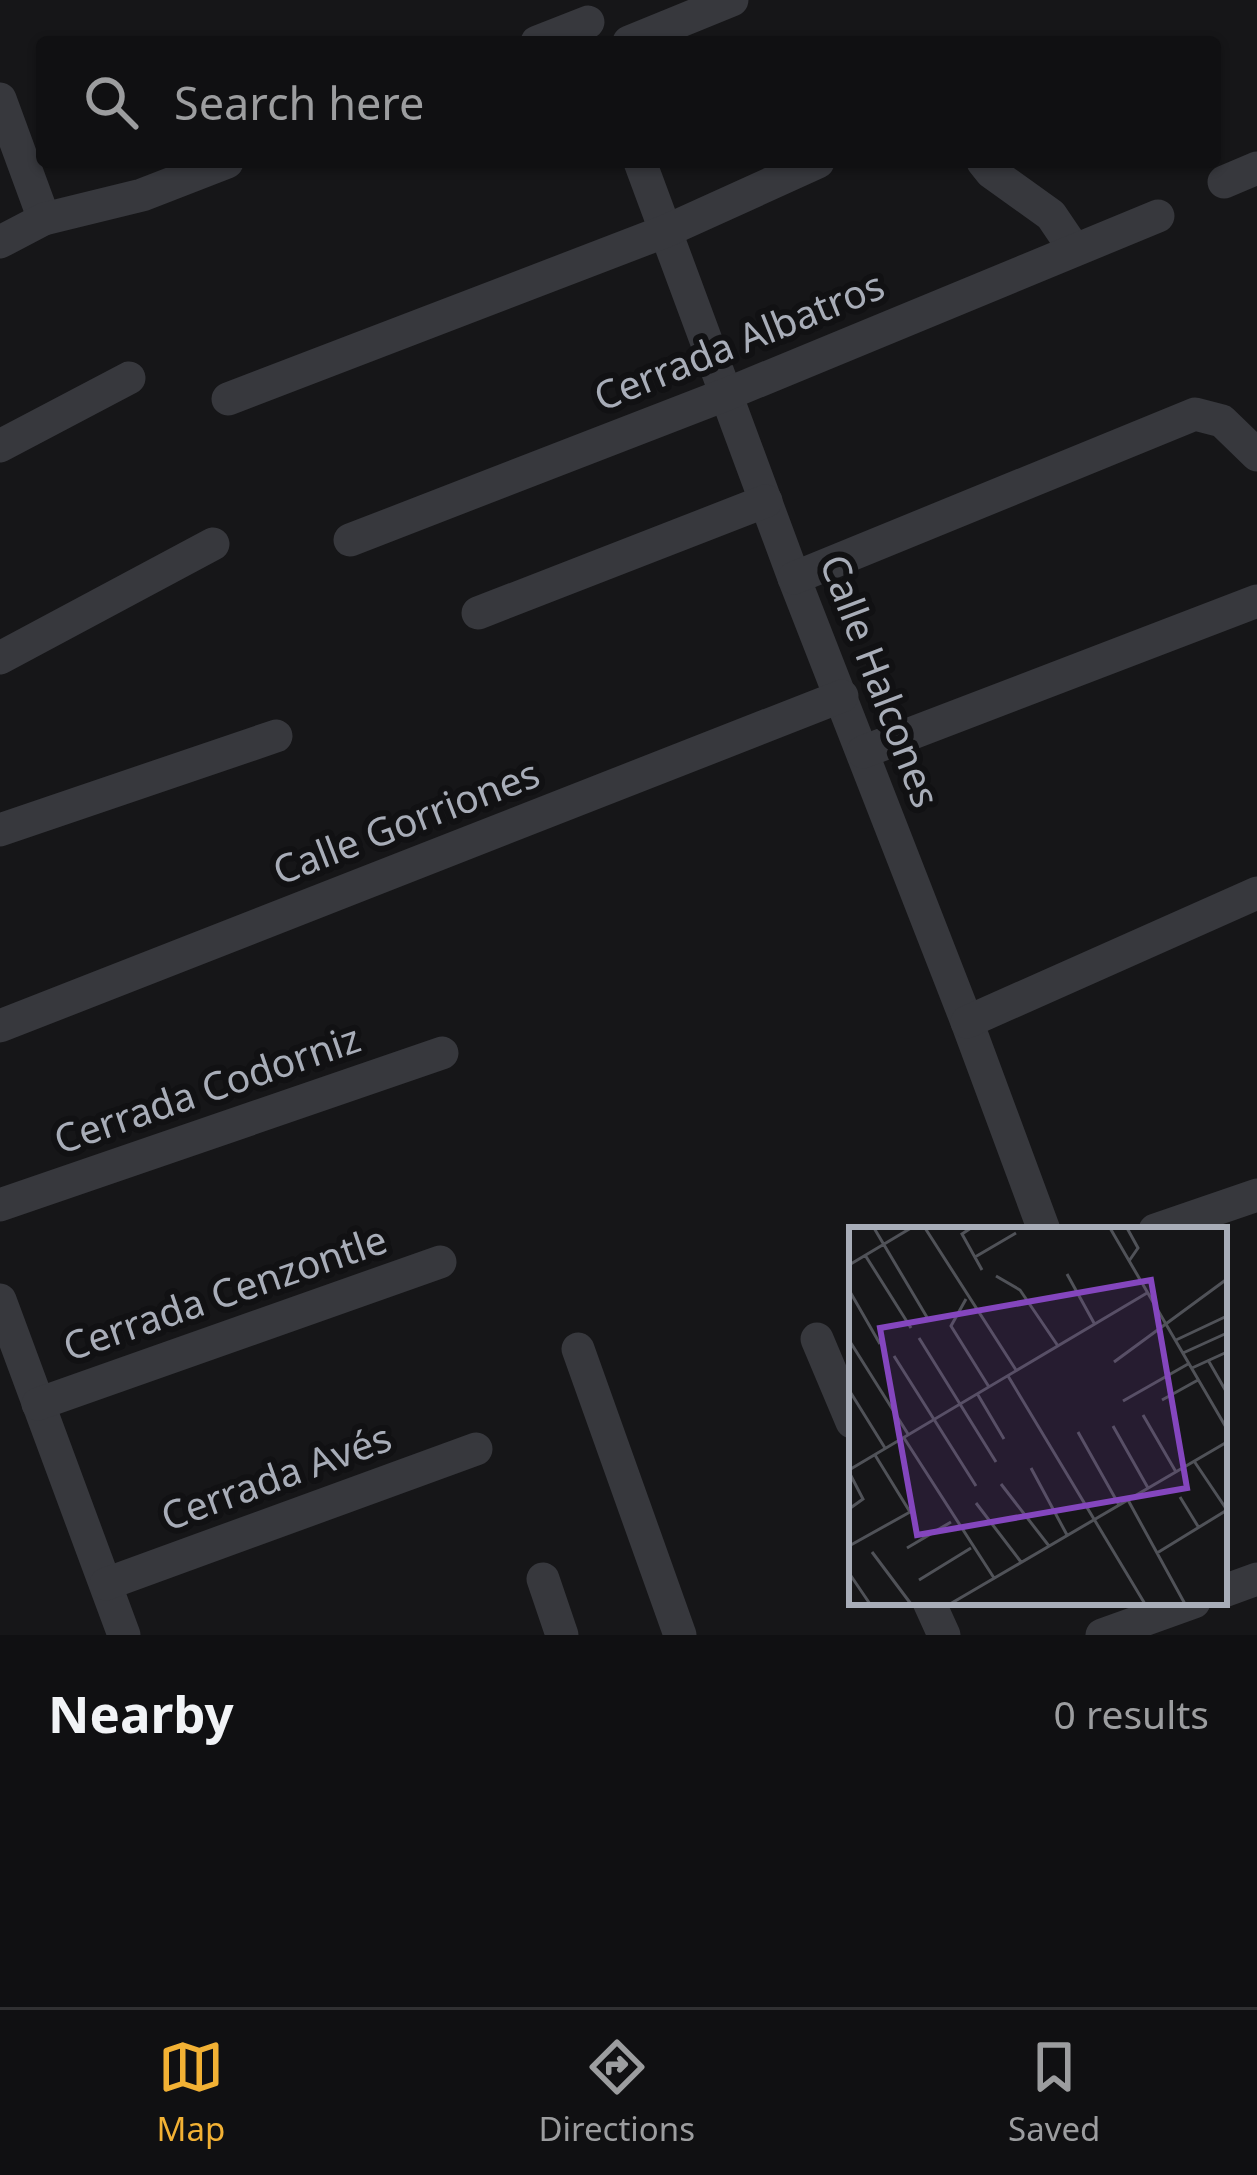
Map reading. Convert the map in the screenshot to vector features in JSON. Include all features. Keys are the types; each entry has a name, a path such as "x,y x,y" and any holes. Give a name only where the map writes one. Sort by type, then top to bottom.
{"street":[{"path":"644,36 732,0"},
{"path":"551,36 588,21"},
{"path":"0,99 44,219"},
{"path":"0,242 44,219 142,195 211,168"},
{"name":"Calle Halcones","path":"642,168 1043,1227"},
{"path":"228,399 666,231 805,168"},
{"path":"988,168 1051,215 1074,249"},
{"path":"1224,182 1257,168"},
{"name":"Cerrada Albatros","path":"350,540 728,394 1158,216"},
{"path":"0,446 129,378"},
{"path":"794,578 1195,414 1222,421 1257,454"},
{"path":"478,613 766,501"},
{"path":"0,658 214,544"},
{"path":"863,752 1257,601"},
{"name":"Calle Gorriones","path":"0,1026 842,696"},
{"path":"0,830 277,736"},
{"path":"967,1022 1257,893"},
{"name":"Cerrada Codorniz","path":"0,1205 442,1053"},
{"path":"1164,1227 1257,1195"},
{"name":"Cerrada Cenzontle","path":"38,1404 440,1262"},
{"path":"0,1300 124,1635"},
{"path":"817,1339 849,1415"},
{"path":"578,1349 680,1635"},
{"name":"Cerrada Avés","path":"106,1584 476,1449"},
{"path":"1227,1590 1257,1579"},
{"path":"543,1580 562,1635"},
{"path":"930,1605 944,1635"},
{"path":"1102,1635 1184,1605"}]}
